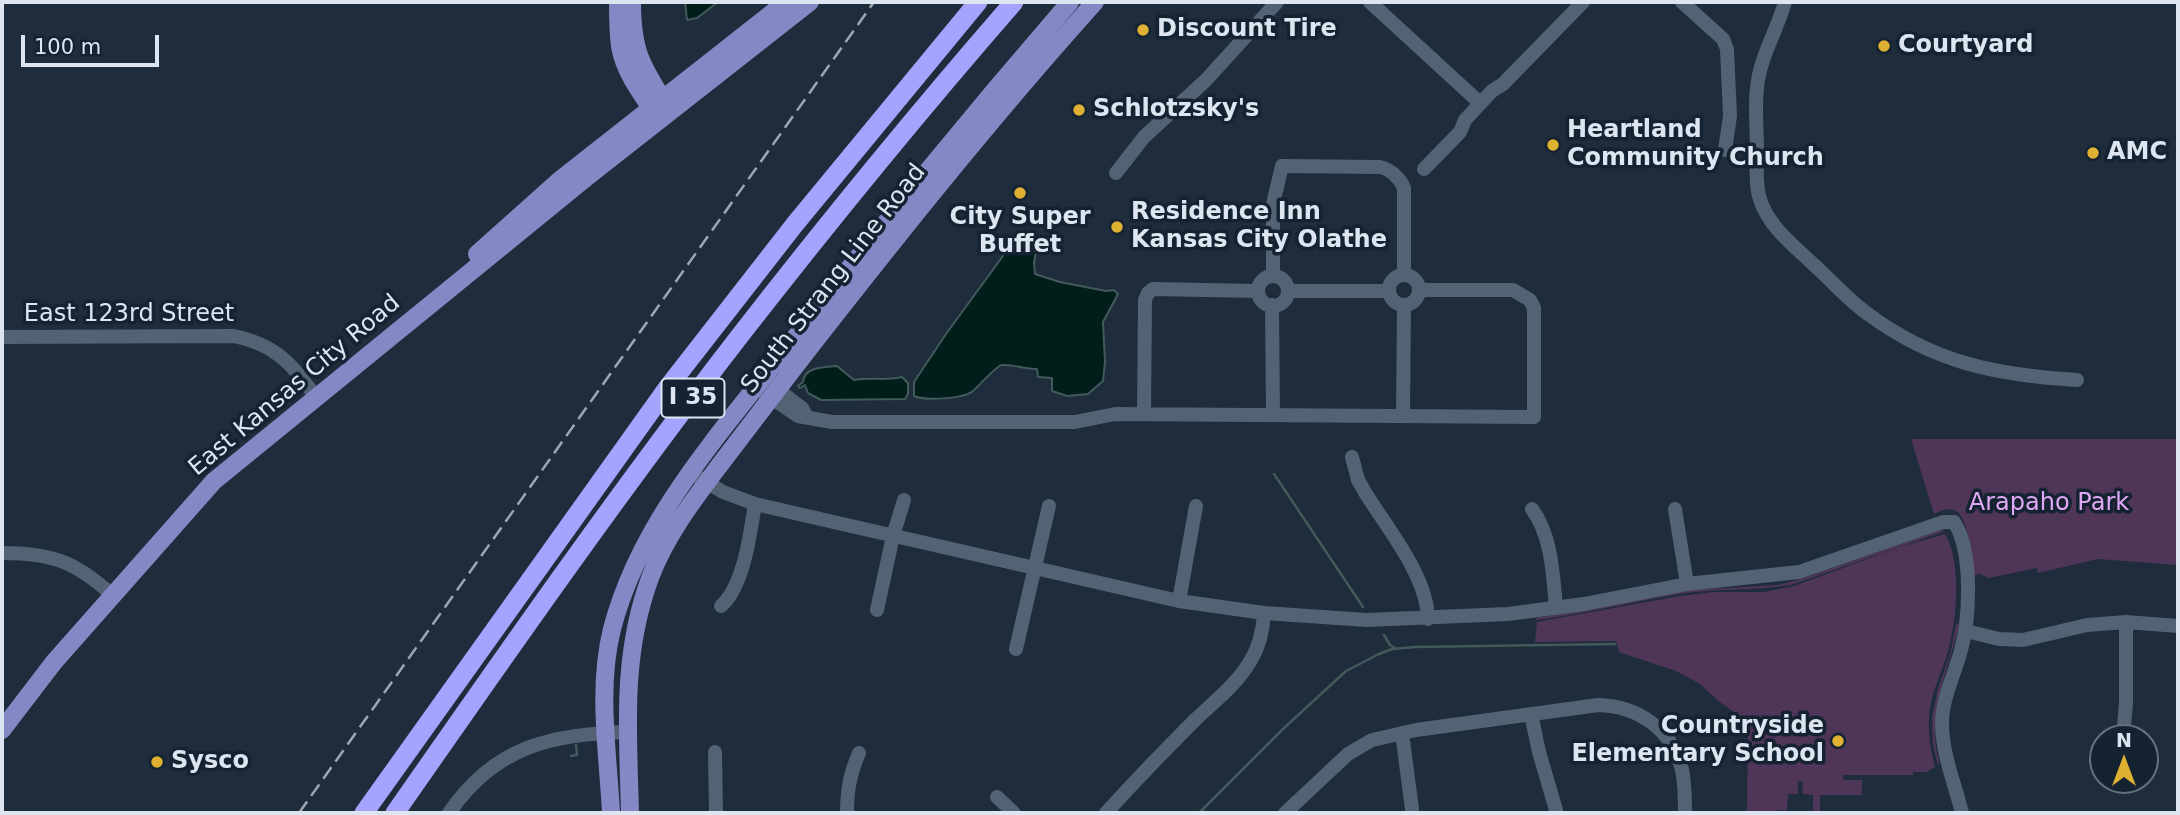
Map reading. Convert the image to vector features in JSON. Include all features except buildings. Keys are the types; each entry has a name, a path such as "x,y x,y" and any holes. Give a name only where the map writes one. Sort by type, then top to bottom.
{"highway":[{"name":"I 35","path":"363,813 668,387 803,214 978,2"},
{"name":"I 35","path":"396,813 609,512 741,335 877,162 1014,2"}],"main road":[{"path":"618,2 620,47 624,59 638,88 661,110"},
{"path":"632,2 632,27 637,53 661,110"},
{"path":"661,110 786,2"},
{"path":"661,110 810,2"},
{"name":"South Strang Line Road","path":"630,813 628,678 642,603 660,554 767,388 886,219 1070,2"},
{"name":"South Strang Line Road","path":"611,813 605,732 609,649 621,602 645,544 691,472 767,388 1095,2"},
{"name":"East Kansas City Road","path":"2,713 47,655 214,481 459,270 561,178 661,110"},
{"name":"East Kansas City Road","path":"2,730 108,592"}],"street":[{"path":"1116,173 1144,137 1206,80 1277,2"},
{"path":"1370,2 1480,103"},
{"path":"1424,169 1460,132 1465,120 1480,103 1503,84 1583,2"},
{"path":"1682,2 1723,39 1727,49 1730,116 1725,150"},
{"path":"1785,2 1761,66 1756,109 1757,189 1762,205 1778,230 1865,312 1907,340 1942,356 1979,368 2010,375 2077,380"},
{"path":"1273,276 1273,204 1282,166 1380,167 1394,175 1404,188 1404,275"},
{"path":"1404,275 1415,281 1419,290"},
{"path":"1404,275 1393,280 1388,291 1395,303 1404,306 1413,302 1419,290"},
{"path":"1268,276 1273,276 1285,282 1287,291 1283,302 1272,305 1261,299 1258,291 1261,282 1268,276"},
{"path":"1144,414 1145,299 1148,293 1153,289 1258,291"},
{"path":"767,388 798,416 832,422 1075,422 1115,414 1534,417 1534,308 1530,300 1513,290 1419,290"},
{"path":"1287,291 1388,291"},
{"path":"1272,305 1273,415"},
{"path":"1403,416 1404,306"},
{"name":"East 123rd Street","path":"2,337 234,336 262,344 284,358 313,393"},
{"path":"1352,457 1358,480 1419,579 1428,619"},
{"path":"691,472 723,492 755,503 1179,601 1264,613 1367,620 1508,614 1687,584 1799,572 1943,522 1954,522 1968,571 1966,631 1944,702 1942,723 1945,747 1962,813"},
{"path":"877,610 893,536 904,500"},
{"path":"721,606 730,599 740,575 755,503"},
{"path":"1016,649 1049,506"},
{"path":"1179,601 1196,506"},
{"path":"1532,509 1539,519 1546,540 1556,608"},
{"path":"1675,509 1687,584"},
{"path":"2,553 36,554 61,560 83,572 108,592"},
{"path":"1106,813 1243,671 1262,636 1264,613"},
{"path":"1966,631 1999,639 2023,640 2087,625 2126,622 2178,626"},
{"path":"2124,724 2126,622"},
{"path":"1285,813 1348,754 1372,740 1531,713 1598,705 1631,710 1650,720 1668,739 1678,758 1684,779 1685,813"},
{"path":"1531,713 1556,810"},
{"path":"449,813 481,776 520,750 562,737 629,732"},
{"path":"1402,733 1412,809"},
{"path":"715,752 716,813"},
{"path":"847,813 847,787 859,753"},
{"path":"997,797 1014,813"}],"green space":[{"name":"Arapaho Park","path":"1911,439 2178,439 2178,565 2098,559 2038,573 2037,568 1989,578 1980,574 1974,575 1964,521 1953,510 1934,514"},
{"path":"1941,530 1945,531 1791,585 1679,594 1536,620 1692,590 1778,585"},
{"path":"1945,534 1954,560 1956,591 1951,638 1930,708 1930,737 1935,767 1926,772 1913,772 1913,775 1843,775 1843,780 1862,780 1862,795 1820,795 1820,813 1813,813 1813,795 1803,794 1802,781 1798,781 1798,794 1788,794 1787,810 1776,810 1776,813 1747,813 1748,722 1700,684 1676,671 1619,652 1616,641 1535,642 1537,622 1680,596 1714,592 1764,592 1794,586 1900,547"},
{"path":"1956,624 1959,625 1937,709 1935,726 1938,766 1933,744 1932,717"}],"shaded area":[{"path":"685,2 718,2 697,18 687,20"},
{"path":"1024,237 1037,246 1035,274 1060,282 1106,291 1114,290 1118,294 1103,322 1103,381 1088,394 1067,396 1052,391 1052,378 1038,377 1037,369 1001,365 968,394 944,398 914,396 914,382 946,334 1008,249"},
{"path":"837,366 854,380 902,377 908,383 908,394 905,399 821,400 808,393 805,385 800,388 798,386 807,373"}],"waterway":[{"path":"1274,474 1363,607"},
{"path":"1384,635 1395,648"},
{"path":"1199,813 1346,671 1379,654 1392,649 1415,647 1615,644"},
{"path":"571,756 577,755 576,745"}],"railway":[{"path":"299,813 874,2"}],"place":[{"name":"Discount Tire","path":"1143,30"},
{"name":"Courtyard","path":"1884,46"},
{"name":"Schlotzsky's","path":"1079,110"},
{"name":"Heartland Community Church","path":"1553,145"},
{"name":"AMC","path":"2093,153"},
{"name":"City Super Buffet","path":"1020,193"},
{"name":"Residence Inn Kansas City Olathe","path":"1117,227"},
{"name":"Countryside Elementary School","path":"1838,741"},
{"name":"Sysco","path":"157,762"}]}
